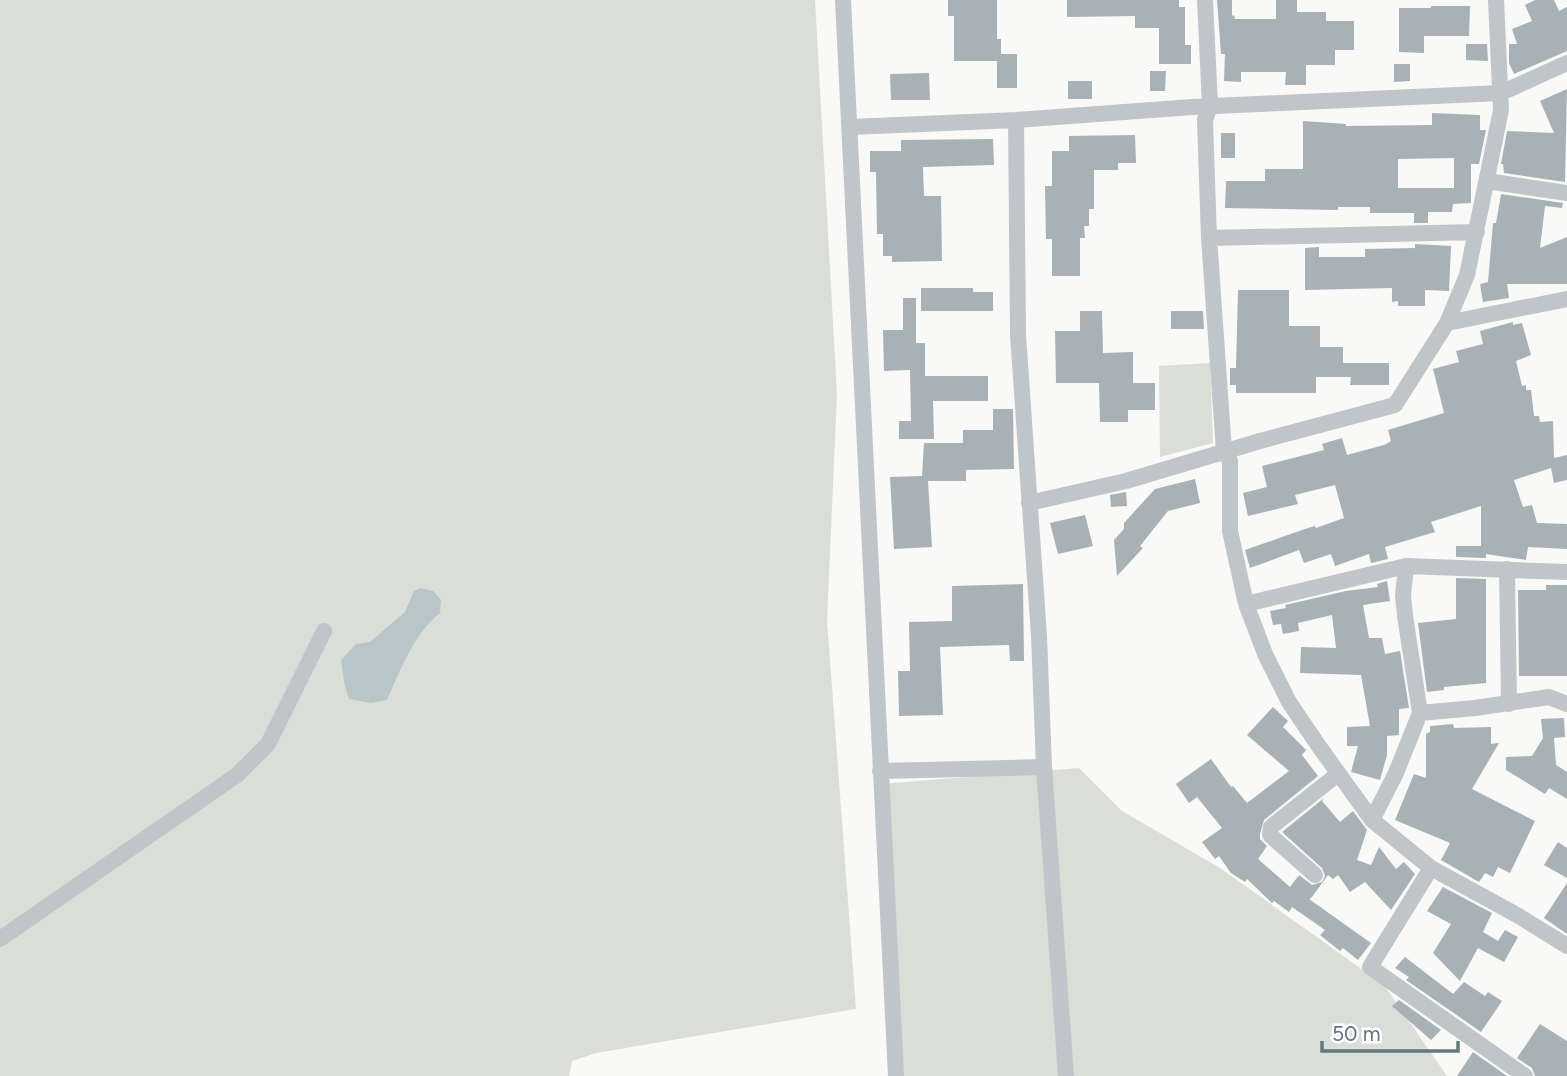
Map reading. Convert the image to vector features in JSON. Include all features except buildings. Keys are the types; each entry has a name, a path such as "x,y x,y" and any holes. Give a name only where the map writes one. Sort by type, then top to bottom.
{"street":[{"path":"843,0 896,1076"},
{"path":"1205,0 1210,106 1205,121 1209,238 1224,451 1230,461 1230,531 1246,604 1265,654 1289,702 1372,821 1431,868 1567,946"},
{"path":"1028,503 1126,481 1224,451 1395,405 1447,323 1467,275 1500,110 1496,0"},
{"path":"851,127 1016,120 1210,106 1501,93 1567,63"},
{"path":"1016,120 1018,335 1066,1076"},
{"path":"1487,181 1567,193"},
{"path":"1209,238 1476,232"},
{"path":"1447,323 1567,299"},
{"path":"1246,604 1406,566 1567,572"},
{"path":"1372,821 1396,773 1420,713 1403,595 1406,566"},
{"path":"1507,569 1509,704"},
{"path":"0,939 237,775 268,744 324,631"},
{"path":"1420,713 1509,704 1549,696 1567,704"},
{"path":"880,771 1044,767"},
{"path":"1315,875 1270,835 1269,831 1338,774"},
{"path":"1431,868 1370,967 1525,1076"}],"shaded area":[{"path":"0,0 815,0 837,395 827,620 856,1009 596,1053 572,1061 569,1076 0,1076"},
{"path":"1210,363 1213,443 1160,457 1159,366"},
{"path":"420,588 433,591 441,600 440,613 415,642 387,700 371,703 349,699 341,660 356,644 370,642 405,612 414,591"},
{"path":"1079,768 1122,811 1220,868 1384,985 1447,1076 903,1076 881,784"}]}
